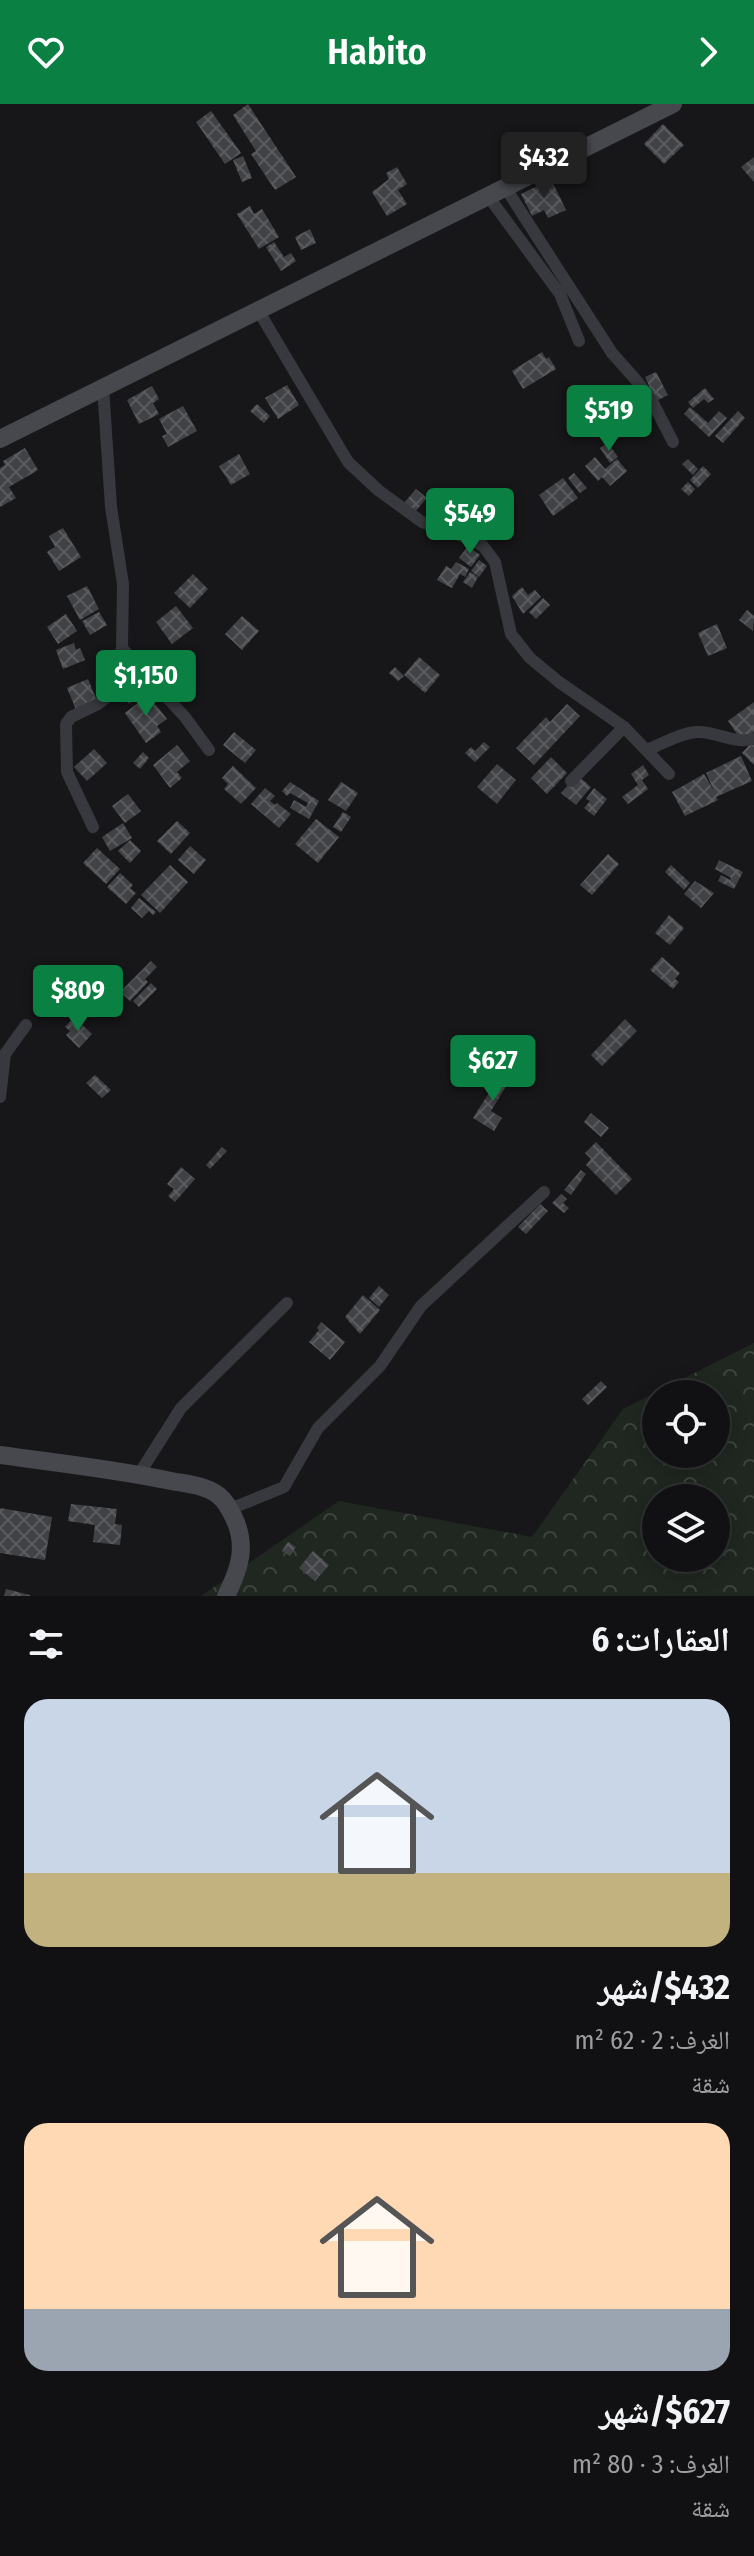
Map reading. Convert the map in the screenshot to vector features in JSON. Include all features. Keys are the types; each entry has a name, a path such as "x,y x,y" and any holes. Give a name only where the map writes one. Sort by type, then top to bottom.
{"main road":[{"path":"0,439 673,104"},
{"path":"0,1455 139,1474 201,1487 218,1495 230,1509 239,1530 242,1553 239,1571 226,1596"}],"street":[{"path":"497,192 560,294 579,341"},
{"path":"497,192 612,353 652,401 673,442"},
{"path":"258,310 348,462 378,490 422,522 483,546 495,562 511,634 542,670 624,727 649,749 669,774"},
{"path":"93,827 67,772 66,724 71,717 107,697 122,648 123,584 111,507 103,387"},
{"path":"122,648 185,717 209,750"},
{"path":"571,781 624,727"},
{"path":"649,749 699,732 740,742 754,739"},
{"path":"0,1097 5,1054 26,1025"},
{"path":"230,1509 284,1487 318,1428 380,1366 421,1306 544,1192"},
{"path":"139,1474 181,1408 287,1303"}],"green space":[{"path":"754,1343 754,1596 201,1596 339,1501 532,1537 623,1409 642,1399 642,1468 730,1468 730,1380 681,1380"}],"building":[{"path":"248,104 296,177 275,190 251,154 256,151 233,115"},
{"path":"211,111 241,153 225,164 196,122"},
{"path":"663,124 684,145 664,164 644,144"},
{"path":"243,156 252,178 242,182 233,160"},
{"path":"754,157 754,182 741,167"},
{"path":"397,167 407,184 398,190 407,204 387,216 372,192 389,179 386,173"},
{"path":"551,179 566,210 548,218 544,210 532,216 521,194"},
{"path":"250,206 254,214 262,209 279,237 259,249 237,214"},
{"path":"310,229 316,243 301,250 295,237"},
{"path":"274,242 284,257 291,253 296,261 281,271 266,247"},
{"path":"542,352 556,369 523,389 512,371"},
{"path":"656,372 668,395 656,401 645,377"},
{"path":"287,385 299,405 278,419 265,398"},
{"path":"152,386 159,399 153,403 159,414 139,424 127,400"},
{"path":"705,388 714,399 708,403 704,399 693,408 688,402"},
{"path":"257,404 270,416 264,423 250,411"},
{"path":"183,406 197,431 168,447 162,436 167,434 159,419"},
{"path":"690,407 708,423 719,411 727,418 709,437 684,414"},
{"path":"738,411 745,418 723,443 715,436"},
{"path":"608,443 618,457 610,463 600,448"},
{"path":"25,448 38,470 9,487 16,498 0,507 0,468 5,465 3,461"},
{"path":"239,454 250,474 231,485 219,466"},
{"path":"595,457 605,469 617,459 627,471 610,486 602,477 598,481 585,466"},
{"path":"688,459 698,469 693,475 682,464"},
{"path":"703,466 711,474 698,488 690,480"},
{"path":"574,473 587,488 580,493 568,478"},
{"path":"563,478 578,498 553,516 539,495"},
{"path":"688,482 695,489 689,496 681,489"},
{"path":"416,489 427,498 415,512 404,503"},
{"path":"453,502 470,516 458,531 441,517"},
{"path":"63,528 81,557 59,571 47,552 55,547 49,536"},
{"path":"468,546 480,555 471,567 459,558"},
{"path":"479,560 487,566 479,577 471,571"},
{"path":"456,562 469,569 465,577 460,574 452,588 437,580 446,566 451,569"},
{"path":"470,572 478,577 472,588 463,582"},
{"path":"193,574 208,589 190,608 174,593"},
{"path":"87,586 99,609 80,620 67,596"},
{"path":"522,587 528,595 535,590 541,597 523,614 512,596"},
{"path":"543,598 550,605 536,619 529,612"},
{"path":"176,606 193,628 172,644 156,622"},
{"path":"747,610 754,616 753,631 739,620"},
{"path":"99,612 107,625 90,635 82,621"},
{"path":"66,614 77,631 58,644 47,627"},
{"path":"242,616 259,631 242,650 225,634"},
{"path":"717,624 727,648 708,656 698,633"},
{"path":"74,643 85,660 63,669 56,650"},
{"path":"419,657 440,675 425,693 404,675"},
{"path":"395,667 404,676 398,681 389,673"},
{"path":"130,671 146,689 129,704 113,685"},
{"path":"88,679 98,703 77,712 67,688"},
{"path":"148,695 167,719 157,726 161,732 146,743 125,713"},
{"path":"754,702 754,732 742,741 728,721"},
{"path":"567,704 580,716 534,765 516,748 546,717 550,722"},
{"path":"234,732 256,750 245,763 223,745"},
{"path":"754,740 754,765 742,753"},
{"path":"484,742 490,747 475,762 465,753 471,747 475,751"},
{"path":"177,745 190,761 177,772 182,778 170,788 153,765"},
{"path":"94,749 107,763 87,781 74,767"},
{"path":"143,752 149,758 140,769 133,763"},
{"path":"741,756 752,781 716,797 718,800 685,816 672,792 704,774 714,791 706,773"},
{"path":"551,757 567,773 547,794 531,778"},
{"path":"497,764 516,780 497,804 477,787"},
{"path":"643,765 649,775 642,780 648,789 628,804 622,797 638,785 631,774"},
{"path":"233,766 256,788 241,804 224,789 228,784 222,778"},
{"path":"577,775 591,787 576,805 561,793"},
{"path":"290,782 319,801 309,819 290,808 294,800 306,807 308,803 290,793 287,796 282,791"},
{"path":"341,782 358,793 346,811 328,800"},
{"path":"265,788 275,796 270,801 291,814 279,828 251,804"},
{"path":"594,788 607,799 594,816 584,808"},
{"path":"128,794 141,811 125,823 112,806"},
{"path":"343,812 351,817 341,832 333,827"},
{"path":"316,819 339,837 318,863 295,844"},
{"path":"177,821 190,833 171,854 157,841"},
{"path":"123,823 132,838 110,851 102,837"},
{"path":"130,840 141,851 130,863 118,851"},
{"path":"190,846 206,860 194,874 178,860"},
{"path":"97,848 120,869 106,884 83,863"},
{"path":"608,854 619,864 592,895 580,885"},
{"path":"719,860 743,872 734,889 718,881 721,875 731,878 715,869"},
{"path":"170,865 188,882 160,913 141,895"},
{"path":"671,865 690,883 684,890 665,872"},
{"path":"120,873 133,885 130,888 136,893 126,904 107,887"},
{"path":"695,881 714,893 701,908 684,894"},
{"path":"139,898 156,912 153,915 149,911 142,918 131,908"},
{"path":"669,915 684,928 670,945 655,933"},
{"path":"662,957 680,973 675,979 679,982 673,989 650,970"},
{"path":"151,961 157,967 130,1001 120,992"},
{"path":"151,983 157,989 139,1007 133,1001"},
{"path":"74,1017 92,1034 79,1048 66,1035 70,1031 65,1027"},
{"path":"625,1019 637,1031 602,1066 591,1055"},
{"path":"504,1069 513,1075 491,1111 502,1118 494,1131 473,1118"},
{"path":"95,1075 111,1090 102,1098 86,1083"},
{"path":"591,1113 609,1128 601,1137 584,1122"},
{"path":"596,1142 632,1179 616,1195 586,1165 591,1159 585,1153"},
{"path":"222,1147 227,1151 210,1169 206,1165"},
{"path":"181,1167 195,1179 175,1202 168,1196 174,1189 167,1184"},
{"path":"581,1170 586,1174 571,1195 564,1190"},
{"path":"561,1194 567,1199 563,1203 569,1208 564,1213 552,1203"},
{"path":"540,1204 548,1211 526,1234 518,1227"},
{"path":"379,1286 389,1295 379,1307 369,1298"},
{"path":"363,1295 380,1310 360,1334 345,1317"},
{"path":"321,1322 345,1342 330,1360 309,1342 319,1330 317,1328"},
{"path":"601,1381 607,1387 588,1405 582,1399"},
{"path":"71,1504 117,1509 115,1524 122,1525 120,1545 93,1542 95,1525 68,1521"},
{"path":"0,1508 52,1517 45,1560 0,1553"},
{"path":"288,1542 296,1547 290,1556 282,1551"},
{"path":"313,1551 329,1565 315,1581 299,1568"},
{"path":"6,1589 30,1595 30,1596 4,1596"}]}
